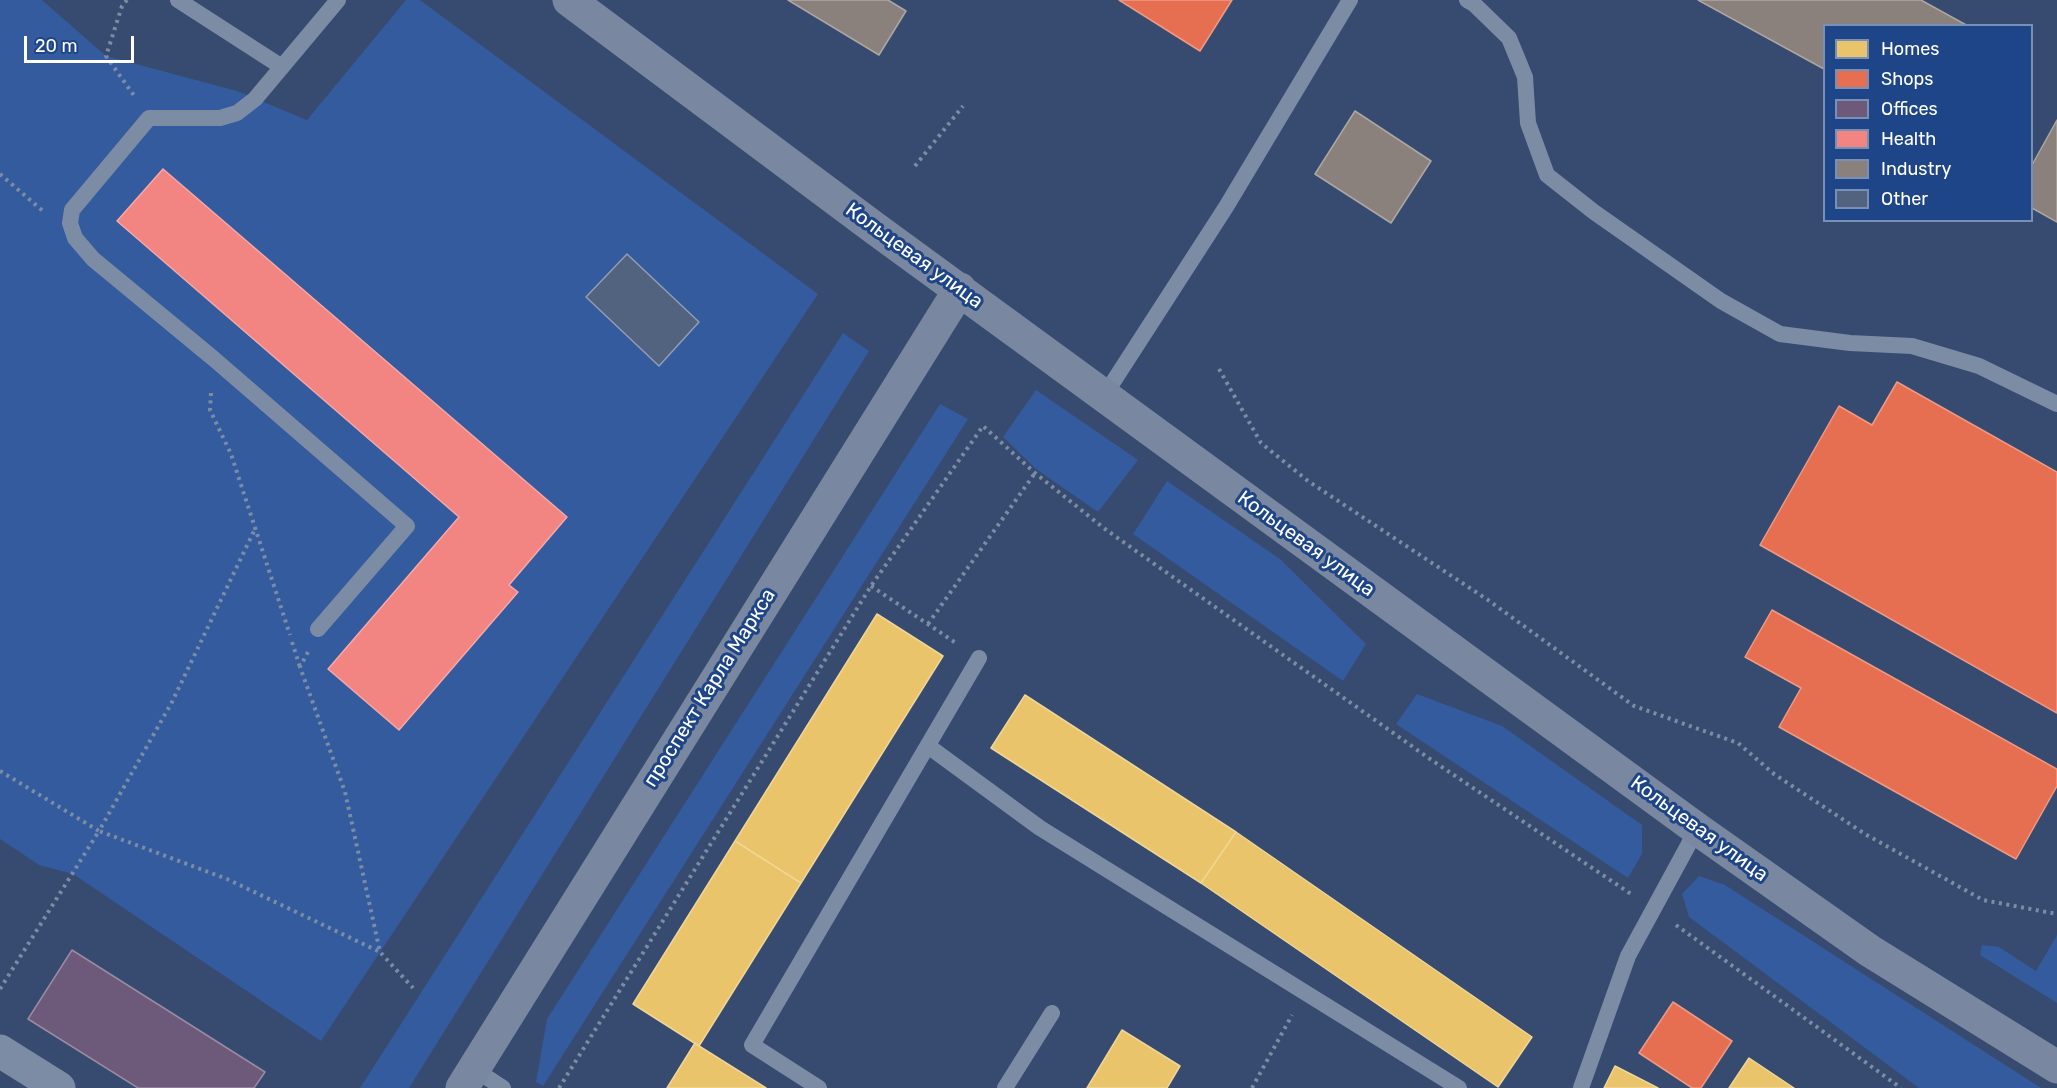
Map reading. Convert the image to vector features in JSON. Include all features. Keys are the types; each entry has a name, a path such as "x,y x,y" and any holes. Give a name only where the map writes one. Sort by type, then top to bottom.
{"main road":[{"name":"Кольцевая улица","path":"569,0 1104,396 1697,829 1870,951 2057,1067"},
{"name":"проспект Карла Маркса","path":"468,1078 960,289"}],"street":[{"path":"0,1051 59,1088"}],"lane":[{"path":"178,0 282,67"},
{"path":"318,629 408,525 93,259 75,238 70,223 72,210 149,118 220,118 237,113 252,102 338,0"},
{"path":"1104,396 1226,207 1350,0"},
{"path":"1467,0 1474,4 1509,39 1525,77 1528,123 1547,175 1594,212 1721,301 1780,334 1850,343 1912,346 1979,366 2057,404"},
{"path":"819,1088 752,1045 979,658"},
{"path":"928,746 1040,828 1459,1088"},
{"path":"1581,1088 1628,956 1652,908 1697,829"},
{"path":"1005,1088 1052,1013"},
{"path":"468,1078 503,1088"}],"path":[{"path":"127,0 122,6 106,56 149,118"},
{"path":"915,166 963,106"},
{"path":"0,174 75,238"},
{"path":"214,359 210,410 231,454 254,531 345,792 380,952"},
{"path":"1219,369 1261,443 1308,481 1488,600 1634,706 1738,743 1774,774 1865,834 1983,900 2057,914"},
{"path":"559,1088 872,586 983,426 1035,473 1105,529 1430,759 1652,908 1900,1088"},
{"path":"928,624 1035,473"},
{"path":"0,989 99,831 172,702 254,531"},
{"path":"872,586 979,658"},
{"path":"300,667 318,629"},
{"path":"0,771 99,831 227,879 380,952 413,988"},
{"path":"1252,1088 1305,993"}],"shaded area":[{"path":"0,0 42,0 106,56 237,91 307,120 406,0 420,0 818,294 321,1041 73,874 39,865 0,839"},
{"path":"843,333 869,351 409,1088 360,1088"},
{"path":"1036,390 1138,460 1098,512 1036,469 1003,437"},
{"path":"940,404 968,419 543,1086 536,1082 547,1019"},
{"path":"1167,481 1280,559 1366,644 1343,681 1133,534"},
{"path":"1417,694 1502,726 1642,825 1642,854 1628,878 1396,724"},
{"path":"1699,876 1725,885 2041,1088 1919,1088 1689,917 1682,894"},
{"path":"2057,935 2057,1003 1980,955 1982,945 1999,947 2036,971"}],"building: Homes":[{"path":"877,614 943,656 801,883 735,841"},
{"path":"1025,695 1236,832 1201,883 991,748"},
{"path":"1236,832 1532,1037 1498,1087 1201,883"},
{"path":"735,841 801,883 699,1046 633,1004"},
{"path":"1122,1030 1180,1066 1167,1088 1087,1088"},
{"path":"695,1043 699,1046 766,1088 667,1088"},
{"path":"1749,1058 1794,1088 1729,1088"},
{"path":"1615,1066 1658,1088 1604,1088"}],"building: Shops":[{"path":"1119,0 1232,0 1200,51"},
{"path":"1897,382 2057,472 2057,713 1760,545 1839,406 1872,425"},
{"path":"1772,610 2057,769 2057,786 2016,859 1779,727 1801,688 1745,657"},
{"path":"1673,1002 1732,1041 1701,1088 1692,1088 1639,1053"}],"building: Offices":[{"path":"72,950 265,1072 254,1088 138,1088 28,1019"}],"building: Health":[{"path":"163,169 567,517 509,585 518,592 399,730 328,669 459,517 117,221"}],"building: Industry":[{"path":"788,0 888,0 906,11 879,55"},
{"path":"1698,0 1921,0 1964,24 1823,24 1823,68"},
{"path":"1355,111 1431,161 1391,223 1315,174"},
{"path":"2057,120 2057,222 2033,209 2033,163"}],"building: Other":[{"path":"627,254 699,322 659,366 586,297"}]}
